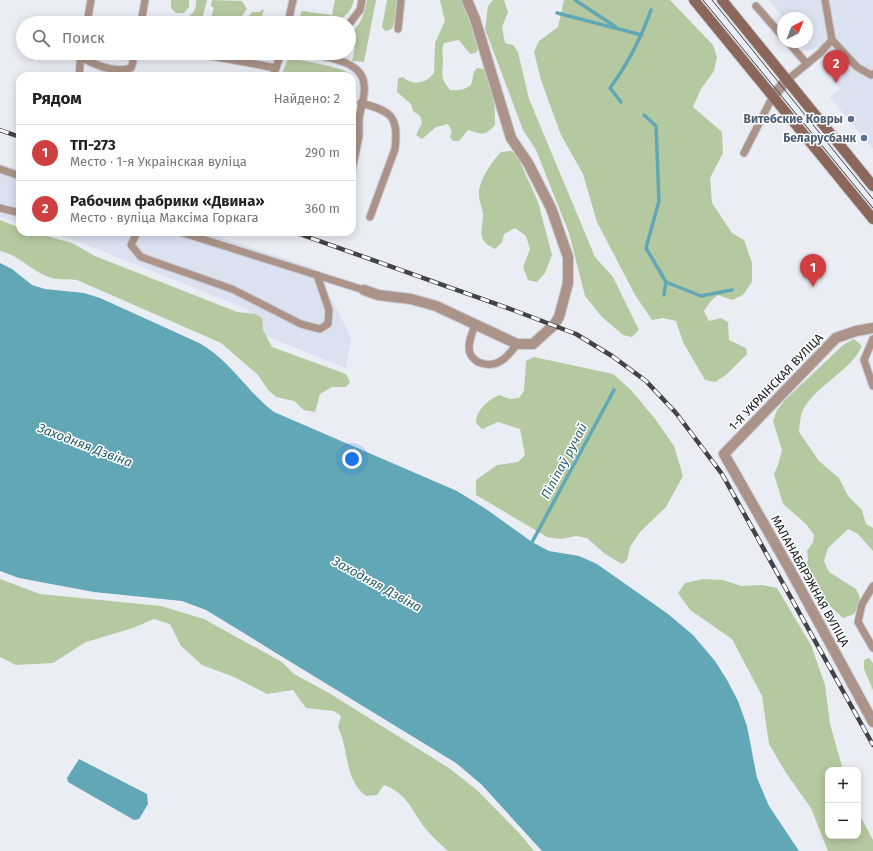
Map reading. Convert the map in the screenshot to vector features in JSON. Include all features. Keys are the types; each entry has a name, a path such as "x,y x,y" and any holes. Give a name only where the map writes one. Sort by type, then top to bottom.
{"main road":[{"path":"694,0 873,219"},
{"path":"722,0 786,81 873,186"}],"street":[{"path":"364,290 378,295 411,299 436,306 517,344 533,344 554,325 560,317 568,283 568,257 551,208 528,163 510,138 467,0"},
{"path":"773,96 786,81"},
{"name":"1-Я УКРАІНСКАЯ ВУЛІЦА","path":"724,454 836,338 856,331 873,328"},
{"name":"МАЛАНАБЯРЭЖНАЯ ВУЛІЦА","path":"724,454 789,568 873,722"}],"lane":[{"path":"88,16 90,0"},
{"path":"142,16 145,0"},
{"path":"290,16 293,0"},
{"path":"355,16 360,10 362,0"},
{"path":"398,29 401,0"},
{"path":"825,0 832,40 857,67 871,75 873,74"},
{"path":"756,6 777,30"},
{"path":"786,81 807,64 832,40"},
{"path":"793,48 807,64"},
{"path":"79,72 80,60"},
{"path":"88,60 94,65 114,72 131,68 134,60"},
{"path":"233,60 276,68"},
{"path":"274,72 278,60"},
{"path":"336,60 356,68 363,77 365,85 361,103 356,115"},
{"path":"744,153 773,96"},
{"path":"361,103 383,109 395,123 395,149 370,217"},
{"path":"356,122 359,136 356,151"},
{"path":"0,169 16,175"},
{"path":"0,208 16,212"},
{"path":"135,236 131,245 140,257 232,289 301,324 320,329 328,324 328,310 318,275"},
{"path":"193,236 364,290"},
{"path":"475,325 469,345 470,354 474,360 485,365 496,364 506,359 517,344"},
{"path":"873,339 864,360 873,386"},
{"path":"873,586 862,604 858,622 873,648"}],"shaded area":[{"path":"769,0 873,0 873,149 830,97 840,89 819,63 824,58 816,48 805,51 803,48 813,48 813,12 779,12"},
{"path":"0,164 16,169 16,222 0,217"},
{"path":"60,236 217,236 316,269 351,337 346,368 264,335 247,309 82,243"}],"green space":[{"path":"171,0 189,0 189,7 184,13 176,13 171,8"},
{"path":"196,0 207,0 203,16 189,16 194,11"},
{"path":"212,0 242,1 247,9 242,16 211,16 214,8 211,6"},
{"path":"335,0 354,0 351,8 345,16 300,16 302,11 332,15"},
{"path":"367,0 376,0 364,62 352,61 356,60 356,28 362,19"},
{"path":"387,0 398,0 393,27 390,30 385,31 382,27"},
{"path":"440,0 461,0 470,22 478,49 476,53 470,54 459,40 444,43 442,49 442,72 444,82 450,90 463,89 471,85 474,72 477,68 484,69 490,82 493,96 495,125 483,134 468,130 459,141 453,141 450,137 452,131 448,124 436,127 422,139 416,135 422,123 420,116 413,111 411,104 397,92 398,78 403,77 415,83 427,80 434,73 435,43 445,21"},
{"path":"493,0 504,0 508,12 502,27 505,43 513,45 518,52 529,99 595,257 613,277 639,330 632,337 623,335 602,317 585,296 569,233 536,150 523,130 485,29 488,6"},
{"path":"564,0 670,0 713,45 717,57 714,71 701,89 693,107 722,132 723,153 710,178 712,203 732,233 744,240 752,263 752,282 743,295 732,300 718,295 711,301 704,311 709,321 721,318 728,322 729,340 746,348 747,354 726,375 715,382 705,380 683,342 676,321 663,318 652,320 635,295 597,222 583,174 561,135 541,80 534,52 539,41 558,27"},
{"path":"264,9 262,16 249,16 252,12 259,12"},
{"path":"288,60 294,60 311,62 348,72 283,72"},
{"path":"511,151 517,155 538,202 552,255 545,273 537,282 528,280 523,267 530,249 526,236 515,228 504,234 502,242 495,249 485,243 482,236 483,213 479,190 483,178 501,152"},
{"path":"0,220 16,226 16,236 47,236 72,243 95,256 237,312 255,314 262,318 263,330 272,347 346,374 350,382 346,387 332,387 320,394 315,412 304,410 294,401 276,397 269,391 258,375 221,343 77,280 55,279 45,276 14,256 0,251"},
{"path":"854,339 862,346 849,364 824,385 809,401 802,412 799,432 819,461 839,478 848,496 862,510 866,524 873,528 873,551 858,534 848,529 828,548 824,561 829,572 856,589 859,595 860,602 854,614 843,618 816,591 803,572 808,560 807,551 813,542 814,535 806,524 783,504 774,474 782,450 773,421 777,410 785,400 843,345"},
{"path":"534,357 613,374 631,390 656,420 674,446 683,476 666,507 640,532 630,547 627,560 622,564 605,554 587,538 576,536 561,539 547,537 476,495 476,480 497,465 518,462 525,455 520,429 498,422 482,429 476,423 480,410 495,397 499,395 510,399 519,398 524,391 526,361"},
{"path":"0,579 40,594 161,606 204,619 282,662 294,674 329,693 449,768 477,790 520,834 534,851 448,851 428,831 410,806 397,792 384,785 377,795 366,796 359,789 350,773 338,727 341,716 334,711 306,708 293,690 267,694 234,677 202,665 181,646 170,624 154,619 133,628 86,642 53,663 16,665 0,657"},
{"path":"703,579 723,580 741,586 762,585 777,588 811,645 825,685 830,724 842,767 825,767 825,839 861,839 861,818 873,840 873,851 828,851 811,808 786,773 769,744 762,696 732,639 690,610 678,593 685,583"},
{"path":"869,658 873,663 873,690 864,669 864,660"}],"water":[{"name":"Заходняя Дзвіна","path":"0,263 12,269 32,285 45,289 84,293 100,298 197,342 219,357 254,394 274,412 457,491 486,509 532,542 549,551 579,556 597,564 668,614 693,635 715,661 727,680 738,701 747,726 757,778 769,806 799,851 542,851 481,784 456,763 206,610 182,601 94,592 19,578 0,571"},
{"path":"79,759 147,794 148,804 139,819 134,820 68,782 67,778"}],"waterway":[{"path":"575,0 616,27"},
{"name":"Піліпаў ручай","path":"621,102 610,88 623,70 634,50 651,10"},
{"path":"557,13 642,35"},
{"name":"Піліпаў ручай","path":"644,115 656,126 659,201 646,248 666,282 664,295"},
{"path":"666,282 701,296 732,290"},
{"name":"Піліпаў ручай","path":"530,546 614,390"}],"tram line":[{"path":"703,0 873,208"},
{"path":"712,0 873,199"}],"railway":[{"path":"0,130 16,136"},
{"path":"305,236 576,334 612,356 646,381 676,413 722,474 873,745"}],"place":[{"name":"Рабочим фабрики «Двина»","path":"836,83"},
{"name":"Витебские Ковры","path":"851,119"},
{"name":"Беларусбанк","path":"864,138"},
{"name":"ТП-273","path":"813,287"}]}
